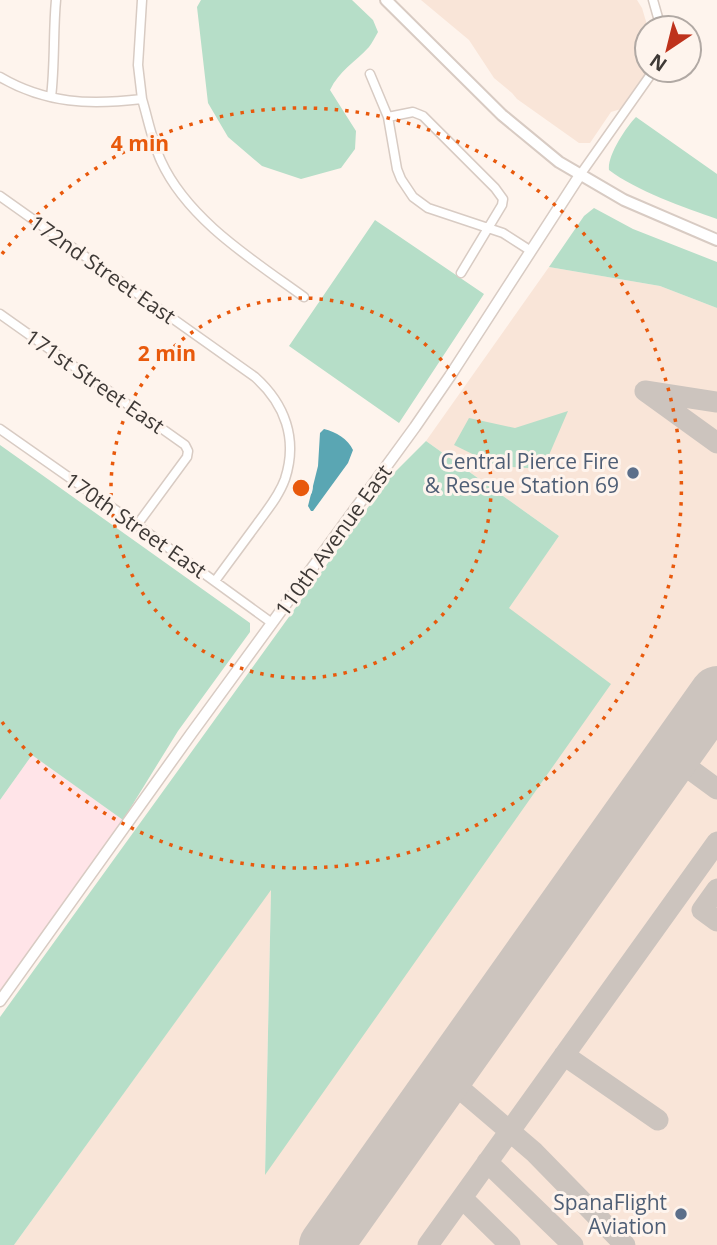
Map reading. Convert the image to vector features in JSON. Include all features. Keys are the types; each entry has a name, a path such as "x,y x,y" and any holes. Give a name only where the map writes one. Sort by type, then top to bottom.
{"main road":[{"path":"386,0 502,115 544,150 580,175 624,200 717,240"}],"street":[{"path":"51,97 56,0"},
{"path":"142,0 138,65 142,99 161,160 175,184 210,225 234,247 304,297"},
{"path":"370,74 388,117 397,169 413,197 428,208 503,233 531,251"},
{"path":"0,77 29,92 68,102 142,99"},
{"name":"110th Avenue East","path":"0,1001 450,376 580,175 644,84"},
{"path":"388,117 413,112 423,116 503,199 461,273"},
{"name":"172nd Street East","path":"0,195 255,377 272,393 283,414 289,434 289,460 285,480 272,503 215,581"},
{"name":"171st Street East","path":"0,314 185,445 188,452 185,460 138,525"},
{"name":"170th Street East","path":"0,429 272,623"}],"shaded area":[{"path":"421,0 637,0 644,14 633,14 633,84 638,84 621,109 611,112 590,143 579,143 517,99 494,78 469,40"},
{"path":"549,267 660,286 717,308 717,1245 14,1245 271,889 265,1173 508,608 559,536 426,441"},
{"path":"32,755 123,820 0,992 0,800"}],"green space":[{"path":"201,0 352,0 373,20 378,32 371,44 343,72 330,90 356,131 355,149 341,168 301,179 262,166 228,137 208,103 197,7"},
{"path":"636,117 717,174 717,219 646,191 609,170 614,150"},
{"path":"594,208 633,229 717,262 717,308 660,286 549,267 584,216"},
{"path":"375,220 484,294 399,423 289,346"},
{"path":"568,411 543,469 497,466 454,445 469,418 515,428"},
{"path":"426,441 559,536 509,608 611,684 265,1175 271,890 14,1245 0,1245 0,1017 390,477"},
{"path":"0,445 250,623 250,632 178,731 123,820 32,755 0,800"}],"water":[{"path":"324,429 341,436 353,450 348,463 311,511 308,506 318,466 320,433"}],"taxiway":[{"path":"717,402 645,391 717,443"},
{"path":"672,756 717,789"},
{"path":"428,1245 717,842"},
{"path":"717,889 702,910 717,921"},
{"path":"564,1055 658,1120"},
{"path":"445,1076 534,1152 625,1245"},
{"path":"487,1162 573,1245"},
{"path":"462,1198 510,1245"}],"runway":[{"path":"326,1245 717,693"}],"place":[{"name":"Central Pierce Fire & Rescue Station 69","path":"633,473"},
{"name":"SpanaFlight Aviation","path":"681,1214"}]}
